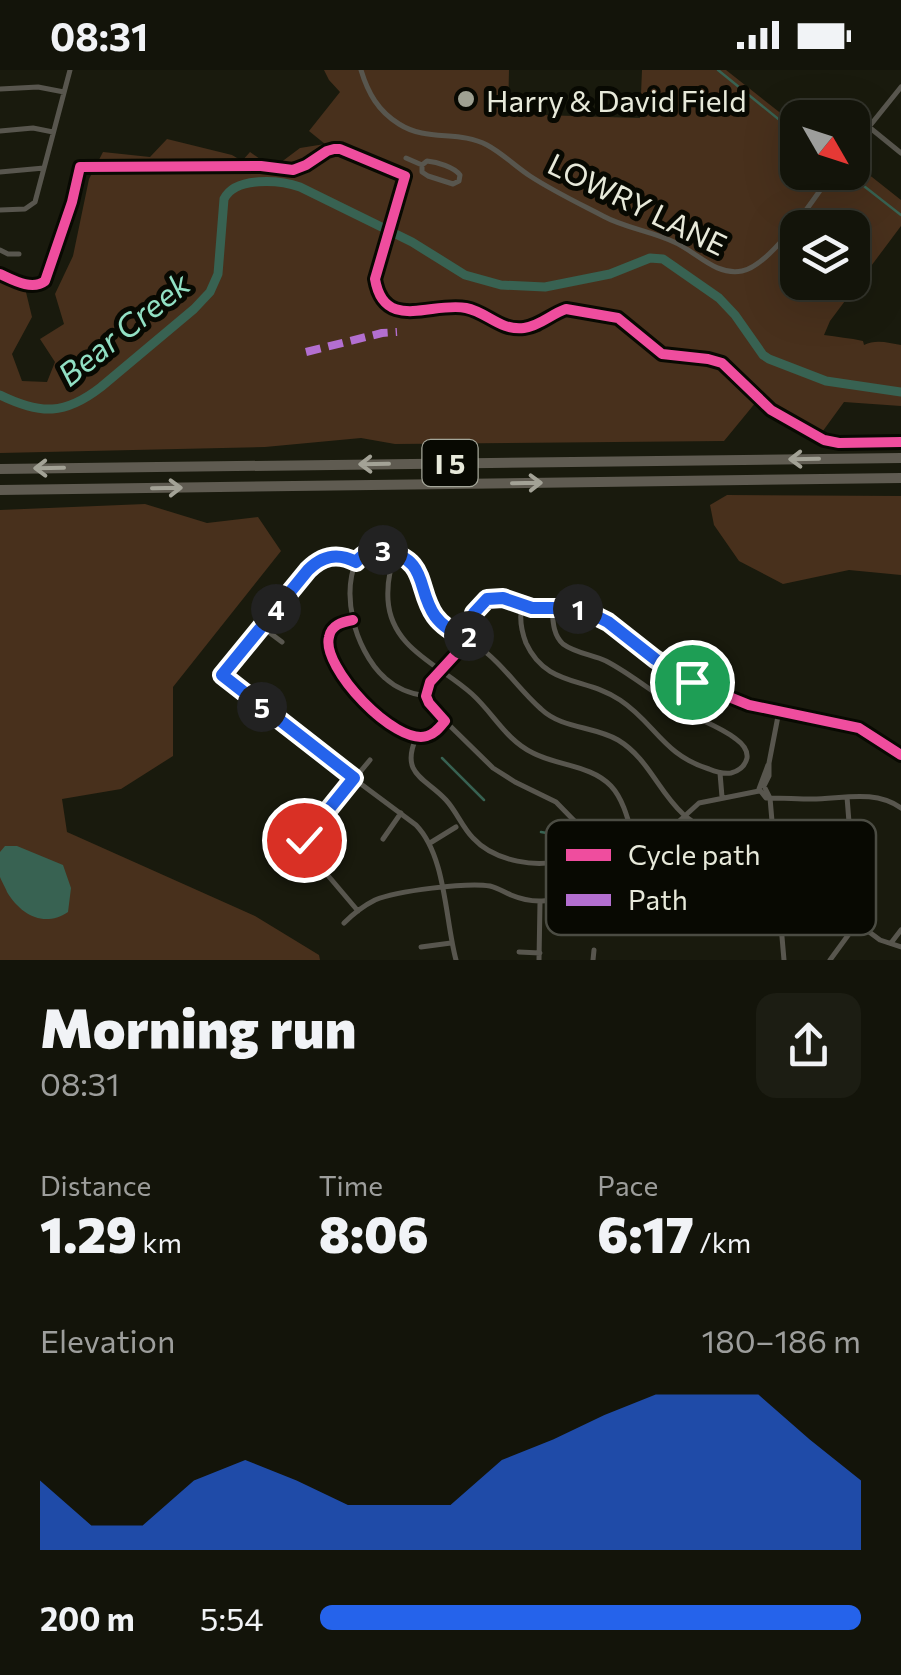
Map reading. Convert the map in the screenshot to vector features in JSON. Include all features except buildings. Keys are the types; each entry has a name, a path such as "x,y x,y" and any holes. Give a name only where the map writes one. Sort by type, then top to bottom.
{"highway":[{"name":"I 5","path":"0,469 901,458"},
{"name":"I 5","path":"0,490 901,478"}],"street":[{"path":"0,210 25,209 36,199 70,70"},
{"name":"LOWRY LANE","path":"361,70 376,103 408,130 486,144 532,178 587,208 671,240 725,271 746,270 765,260 819,190"},
{"path":"0,89 38,87 64,92"},
{"path":"901,87 870,127 901,153"},
{"path":"0,130 33,128 53,132"},
{"path":"406,158 422,165"},
{"path":"429,161 457,171 459,181 451,184 428,176 422,172 422,165 429,161"},
{"path":"0,172 44,168"},
{"path":"0,250 20,254"},
{"path":"426,696 398,688 368,658 353,620 350,594 356,562 366,552 396,554 410,563 443,625 497,662 545,714 609,736 630,748 691,820"},
{"path":"396,554 388,582 389,611 399,636 476,698 515,742 542,758 592,773 610,786 627,820"},
{"path":"356,562 339,556 320,558 222,675 422,830 430,842 456,960"},
{"path":"574,820 556,802 493,768 430,707 426,696 430,682 467,640 474,613 484,602 503,598 522,606 579,609 597,616 692,682 737,701 859,728 901,755"},
{"path":"522,606 523,636 541,665 566,680 598,688 622,701 670,749 696,764 720,773 738,770 747,758 742,744 618,668 564,644 555,632 552,608"},
{"path":"353,620 330,632 328,643 360,700 390,725 416,737 429,736 445,721"},
{"path":"262,626 282,642"},
{"path":"681,820 699,804 758,790 769,763 780,711"},
{"path":"416,737 411,756 417,777 444,798 464,828 484,848 514,860 546,862"},
{"path":"358,910 302,846 370,760"},
{"path":"769,763 764,786 770,798 772,820"},
{"path":"720,773 722,797"},
{"path":"758,790 766,798 876,796 901,808"},
{"path":"847,797 849,820"},
{"path":"383,840 401,813"},
{"path":"430,842 456,827"},
{"path":"344,923 358,910 385,897 441,888 488,886 526,900 546,901"},
{"path":"519,952 539,956 540,902"},
{"path":"891,943 901,930"},
{"path":"782,935 784,960"},
{"path":"830,960 848,935"},
{"path":"873,935 901,947"},
{"path":"421,947 452,942"},
{"path":"593,960 594,950"}],"shaded area":[{"path":"324,70 509,70 508,114 640,118 642,70 726,70 780,113 780,190 870,190 870,175 901,200 901,226 870,267 870,210 780,210 780,300 846,300 824,335 863,341 864,345 901,345 901,406 844,402 820,435 795,423 761,396 724,441 395,444 361,438 265,447 0,453 0,279 25,288 32,317 12,354 22,381 47,382 55,362 40,339 64,324 55,294 73,256 89,179 103,152 150,157 167,139 242,161 250,152 260,159 280,163 300,148 325,144 309,131 340,92"},
{"path":"727,495 901,496 901,575 849,570 783,584 739,561 714,525 710,505"},
{"path":"145,504 207,523 258,517 281,551 173,687 173,756 121,789 62,799 67,832 255,916 319,955 320,960 0,960 0,510"},
{"path":"5,846 17,846 63,865 71,888 68,912 42,919 19,907 0,877 0,852"}],"waterway":[{"path":"718,70 780,120"},
{"name":"Bear Creek","path":"0,395 28,406 52,409 76,403 101,387 210,292 218,274 224,199 238,186 270,182 300,187 412,242 465,275 501,285 545,287 610,274 650,258 663,259 719,298 769,359 826,381 901,392"},
{"path":"869,190 901,215"},
{"path":"442,758 484,800"},
{"path":"541,832 546,833"}],"marked path":[{"path":"306,352 397,332"}],"cycle path":[{"path":"0,274 28,285 45,281 80,167 261,166 293,170 327,151 340,149 405,176 375,279 388,305 412,311 466,308 515,328 535,325 566,309 618,318 662,354 722,363 771,410 824,440 901,442"},
{"path":"353,620 338,625 330,633 336,667 363,702 397,729 413,736 430,735 445,721 426,696 430,682 464,645 478,607 497,597 532,608 588,612 608,622 666,666 707,688 749,705 859,728 901,755"}],"place":[{"name":"Harry & David Field","path":"466,99"}],"route":[{"path":"304,840 354,778 222,675 320,558 339,556 356,562 366,552 378,550 403,558 422,579 435,616 467,640 474,613 487,599 498,597 542,609 579,609 608,622 692,682"}]}
